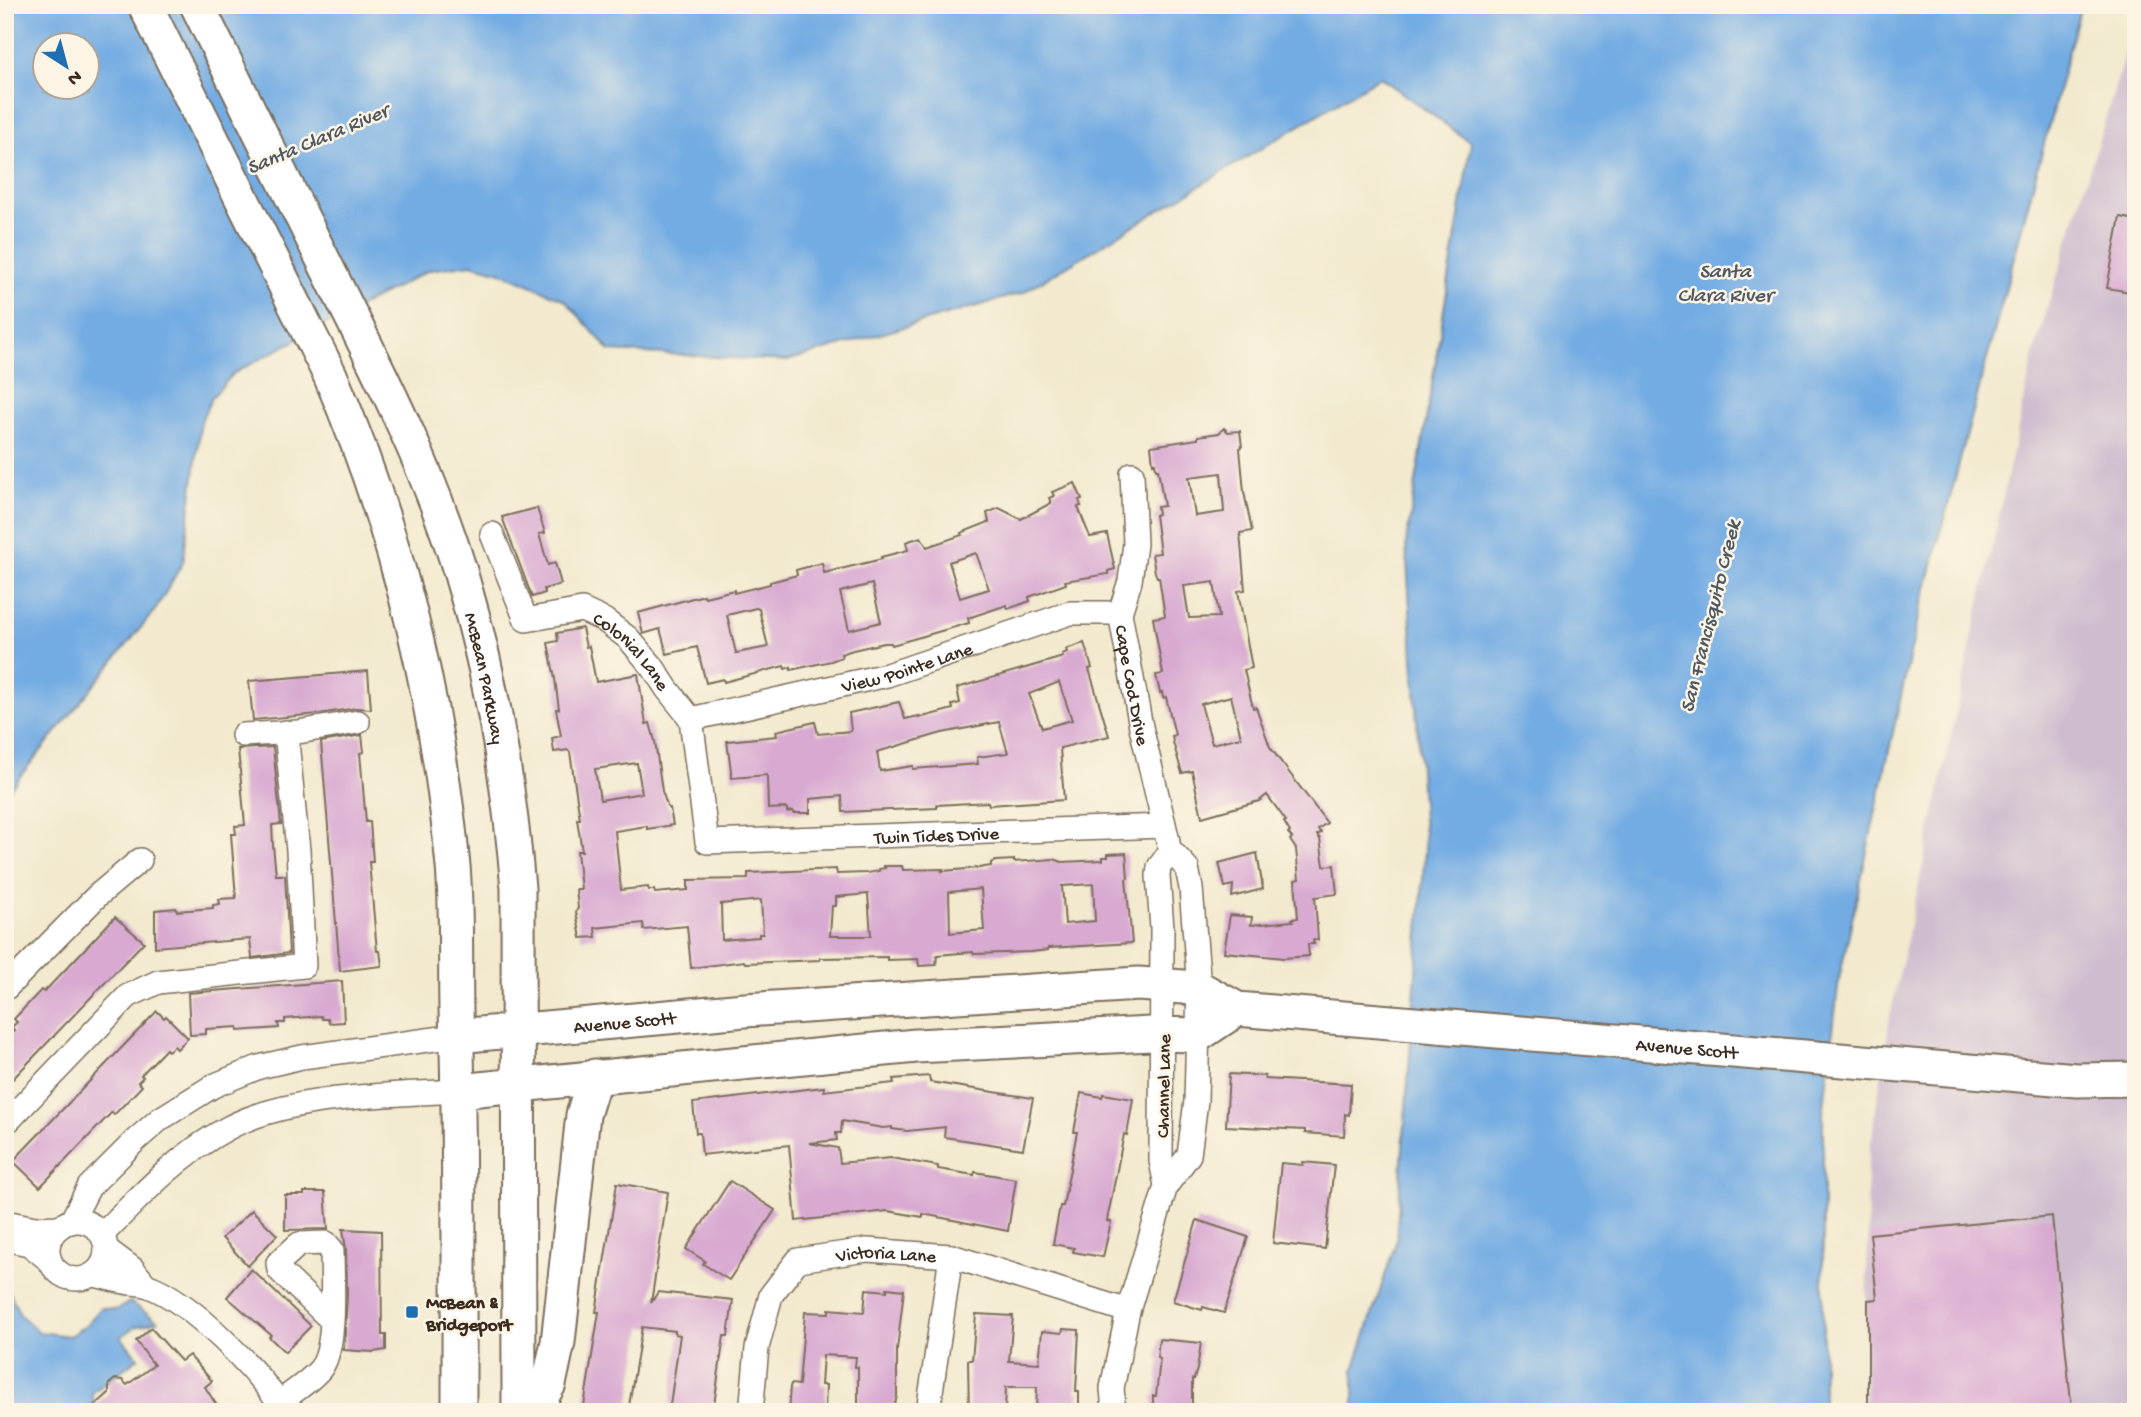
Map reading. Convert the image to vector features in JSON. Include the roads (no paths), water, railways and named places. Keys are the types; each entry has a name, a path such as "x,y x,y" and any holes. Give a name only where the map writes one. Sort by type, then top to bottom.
{"main road":[{"path":"145,5 330,375 356,434 385,517 410,604 430,709 453,867 459,1091 459,1412"},
{"name":"McBean Parkway","path":"197,5 398,410 460,570 482,653 499,741 518,888 519,1412"},
{"name":"Avenue Scott","path":"457,1035 920,997 1138,984 1199,988 1237,1009 2077,1080 2136,1079"},
{"path":"459,1091 518,1083 916,1046 1198,1035 1237,1009"},
{"path":"533,1412 549,1384 558,1342 583,1115 595,1076"}],"street":[{"name":"Cape Cod Drive","path":"1132,474 1135,544 1130,581 1120,613 1164,826 1171,851 1180,858 1189,873 1199,988 1196,1101 1189,1155 1166,1186"},
{"name":"Colonial Lane","path":"492,534 526,620 582,610 604,620 628,638 691,719"},
{"name":"View Pointe Lane","path":"691,719 887,675 1070,613 1120,613"},
{"name":"Twin Tides Drive","path":"691,719 707,842 1164,826"},
{"path":"243,735 358,722"},
{"path":"5,1120 9,1121 128,996 158,982 304,966 298,850 286,732"},
{"path":"1162,985 1158,876 1159,867 1171,851"},
{"path":"5,989 97,895 140,860"},
{"name":"Channel Lane","path":"1162,985 1161,1161 1166,1186"},
{"name":"Avenue Scott","path":"65,1225 89,1187 137,1139 160,1119 213,1086 259,1067 302,1057 457,1035"},
{"path":"93,1275 102,1265 104,1242 142,1193 207,1140 250,1118 298,1105 459,1091"},
{"path":"1114,1412 1112,1388 1128,1311 1166,1186"},
{"path":"5,1222 34,1228 88,1224 145,1284 191,1313 227,1343 282,1407 321,1369 330,1348 331,1320"},
{"path":"50,1261 49,1242 65,1225"},
{"path":"5,1239 29,1244 62,1275 70,1278 79,1279 93,1275 126,1283 145,1284"},
{"name":"Victoria Lane","path":"751,1412 757,1348 771,1295 798,1260 867,1250 951,1256 1128,1311"},
{"path":"928,1412 951,1256"}],"water":[{"name":"Santa Clara River","path":"5,5 2081,5 1918,618 1839,979 1823,1114 1823,1412 1354,1412 1354,1370 1396,1242 1425,851 1406,544 1471,143 1380,77 1022,293 787,361 610,351 565,300 501,272 471,264 429,270 234,373 212,397 201,421 183,562 156,609 5,795"},
{"path":"5,1282 20,1315 39,1332 69,1336 85,1326 101,1308 117,1310 130,1302 158,1321 135,1327 121,1337 138,1358 92,1393 94,1403 84,1412 5,1412"}],"place":[{"name":"McBean & Bridgeport","path":"412,1312"}],"water label":[{"name":"San Francisquito Creek","path":"1709,616"}]}
